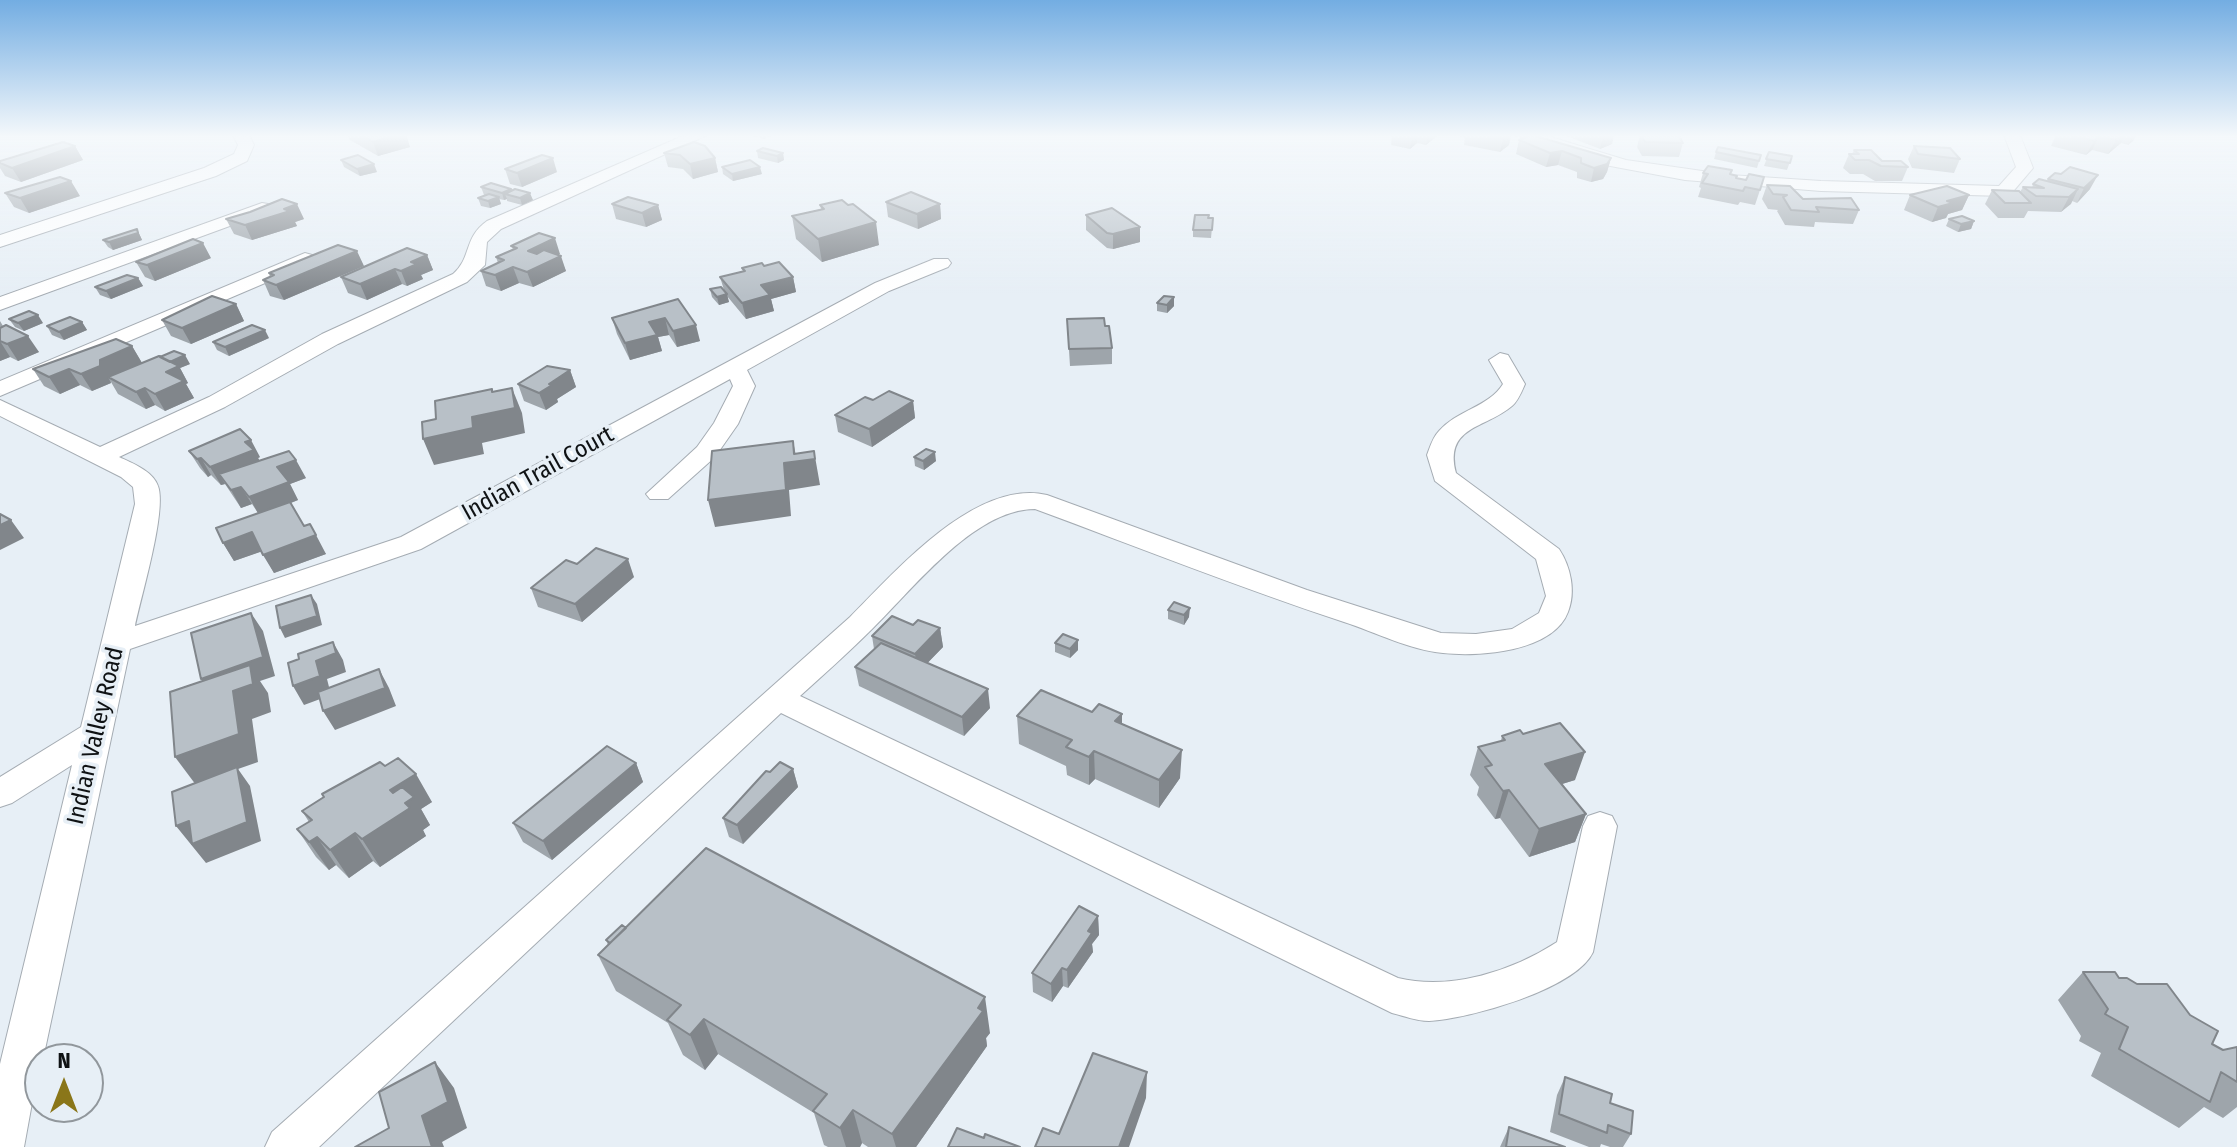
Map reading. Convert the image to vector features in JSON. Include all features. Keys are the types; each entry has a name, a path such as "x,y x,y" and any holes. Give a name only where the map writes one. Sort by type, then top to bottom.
{"street":[{"path":"0,241 160,189"},
{"path":"99,457 217,402 330,339 460,278 475,265 476,242 481,233 577,189"},
{"path":"1928,189 2004,191 2006,189"},
{"path":"0,304 282,201"},
{"path":"0,389 328,249"},
{"name":"Indian Trail Court","path":"118,642 411,543 882,287 941,263"},
{"path":"287,1147 860,624 914,569 969,523 1014,501 1038,501 1297,597 1440,643 1476,644 1519,638 1551,619 1560,596 1549,555 1444,476 1439,455 1448,435 1476,415 1504,401 1514,384 1500,360"},
{"path":"659,494 706,452 726,424 744,386 742,378 733,368"},
{"name":"Indian Valley Road","path":"0,407 130,472 145,485 148,504 2,1147"},
{"path":"777,698 1392,995 1424,1003 1450,1001 1539,975 1574,952 1600,826"},
{"path":"0,794 97,733"}],"building":[{"path":"20,189 48,189 20,198 5,193"},
{"path":"486,189 511,189 502,193"},
{"path":"515,189 530,193 520,198 505,194"},
{"path":"1769,189 1793,189 1803,199 1851,198 1859,210 1816,207 1819,212 1791,210 1783,197 1787,195 1773,194"},
{"path":"1937,189 1953,189 1969,195 1938,207 1910,195"},
{"path":"2025,189 2078,189 2069,197 2036,196"},
{"path":"1992,190 2019,191 2031,203 2005,203"},
{"path":"911,192 940,204 917,214 886,202"},
{"path":"489,194 499,197 488,201 478,198"},
{"path":"628,197 658,205 642,213 612,204"},
{"path":"282,199 297,204 284,209 290,211 245,225 226,219 250,212"},
{"path":"842,200 848,205 853,204 876,222 818,239 792,216 824,209 820,205"},
{"path":"1112,208 1140,227 1107,233 1086,215"},
{"path":"1195,215 1213,218 1212,230 1193,230"},
{"path":"1962,216 1974,221 1961,224 1949,219"},
{"path":"137,229 138,233 109,242 103,240"},
{"path":"539,233 555,238 528,251 537,254 544,250 561,256 527,272 513,267 495,275 481,271 504,260 496,257 517,248 511,246"},
{"path":"193,239 203,243 147,265 136,262"},
{"path":"338,245 357,251 276,285 263,280 274,275 269,273"},
{"path":"407,248 427,255 411,262 417,264 401,271 395,269 360,284 341,277"},
{"path":"779,262 793,277 761,285 770,295 742,303 720,277 745,271 742,268"},
{"path":"127,275 138,278 106,291 95,287"},
{"path":"721,287 727,294 717,297 710,289"},
{"path":"212,296 236,304 182,328 162,320"},
{"path":"1164,296 1174,297 1167,305 1157,303"},
{"path":"678,299 696,325 673,331 665,318 649,322 657,335 625,343 612,318"},
{"path":"29,311 38,315 18,323 9,319"},
{"path":"70,317 82,322 59,332 47,326"},
{"path":"1104,318 1105,326 1109,326 1112,348 1069,349 1067,319"},
{"path":"6,325 28,336 7,344 0,341 0,328"},
{"path":"252,325 265,330 225,347 213,342"},
{"path":"116,339 132,346 100,360 100,366 81,374 69,369 49,377 33,369"},
{"path":"174,351 185,355 170,362 160,357"},
{"path":"159,356 179,366 166,372 184,381 155,394 145,388 136,392 108,377"},
{"path":"547,366 570,370 539,393 518,384"},
{"path":"512,388 515,408 472,417 473,428 423,439 422,422 436,419 435,401"},
{"path":"889,391 913,401 869,429 835,415 865,397 873,400"},
{"path":"240,429 251,440 245,442 254,450 210,467 189,451"},
{"path":"793,441 794,454 814,451 815,459 784,463 786,490 708,500 712,451"},
{"path":"926,449 935,452 923,461 914,457"},
{"path":"289,451 296,460 277,467 289,482 249,497 241,487 231,490 219,474"},
{"path":"290,502 304,526 310,524 316,535 263,555 252,532 223,543 216,528"},
{"path":"0,514 11,520 0,525"},
{"path":"596,548 628,559 575,604 531,588 566,560 577,564"},
{"path":"311,595 317,616 280,628 276,606"},
{"path":"1174,602 1190,608 1184,615 1168,610"},
{"path":"251,613 263,657 201,679 191,633"},
{"path":"892,616 913,625 918,620 940,628 915,654 872,636"},
{"path":"1063,634 1078,640 1070,649 1055,643"},
{"path":"333,642 336,653 316,661 320,676 293,686 288,663 299,659 298,654"},
{"path":"881,643 988,689 962,717 855,667"},
{"path":"250,665 253,684 233,691 239,734 175,757 170,692"},
{"path":"379,669 385,688 323,711 318,692"},
{"path":"1041,690 1092,712 1099,704 1122,714 1115,721 1182,750 1159,780 1094,751 1089,757 1066,747 1072,740 1017,716"},
{"path":"1560,723 1585,752 1545,764 1586,814 1539,829 1509,790 1503,791 1485,767 1492,765 1478,747 1505,740 1502,736 1520,730 1523,734"},
{"path":"607,746 636,763 543,841 513,823"},
{"path":"398,758 416,774 390,790 393,793 402,787 414,797 405,803 410,808 362,839 355,833 330,850 317,837 309,842 297,829 312,820 302,811 324,797 322,794 380,762 385,766"},
{"path":"780,762 793,769 737,825 723,818 766,771 770,772"},
{"path":"237,767 247,822 192,844 189,821 176,826 172,792"},
{"path":"706,848 985,997 978,1008 983,1011 892,1134 853,1110 840,1128 813,1111 827,1094 704,1019 690,1035 667,1020 681,1005 598,955"},
{"path":"1079,906 1098,916 1088,931 1092,933 1067,970 1062,968 1051,984 1032,973"},
{"path":"622,925 626,928 610,943 606,940"},
{"path":"2083,972 2115,972 2119,978 2127,978 2137,984 2167,984 2190,1015 2218,1031 2212,1044 2223,1050 2237,1047 2237,1082 2221,1072 2210,1102 2119,1049 2128,1027 2105,1014 2108,1009"},
{"path":"1093,1053 1147,1072 1119,1147 1035,1147 1043,1128 1059,1134"},
{"path":"435,1062 448,1102 422,1116 432,1147 355,1147 389,1128 379,1092"},
{"path":"1565,1077 1612,1094 1610,1103 1633,1111 1631,1134 1608,1125 1607,1133 1559,1114"},
{"path":"1509,1127 1565,1147 1506,1147"},
{"path":"957,1128 984,1138 985,1134 1020,1147 948,1147"}]}
